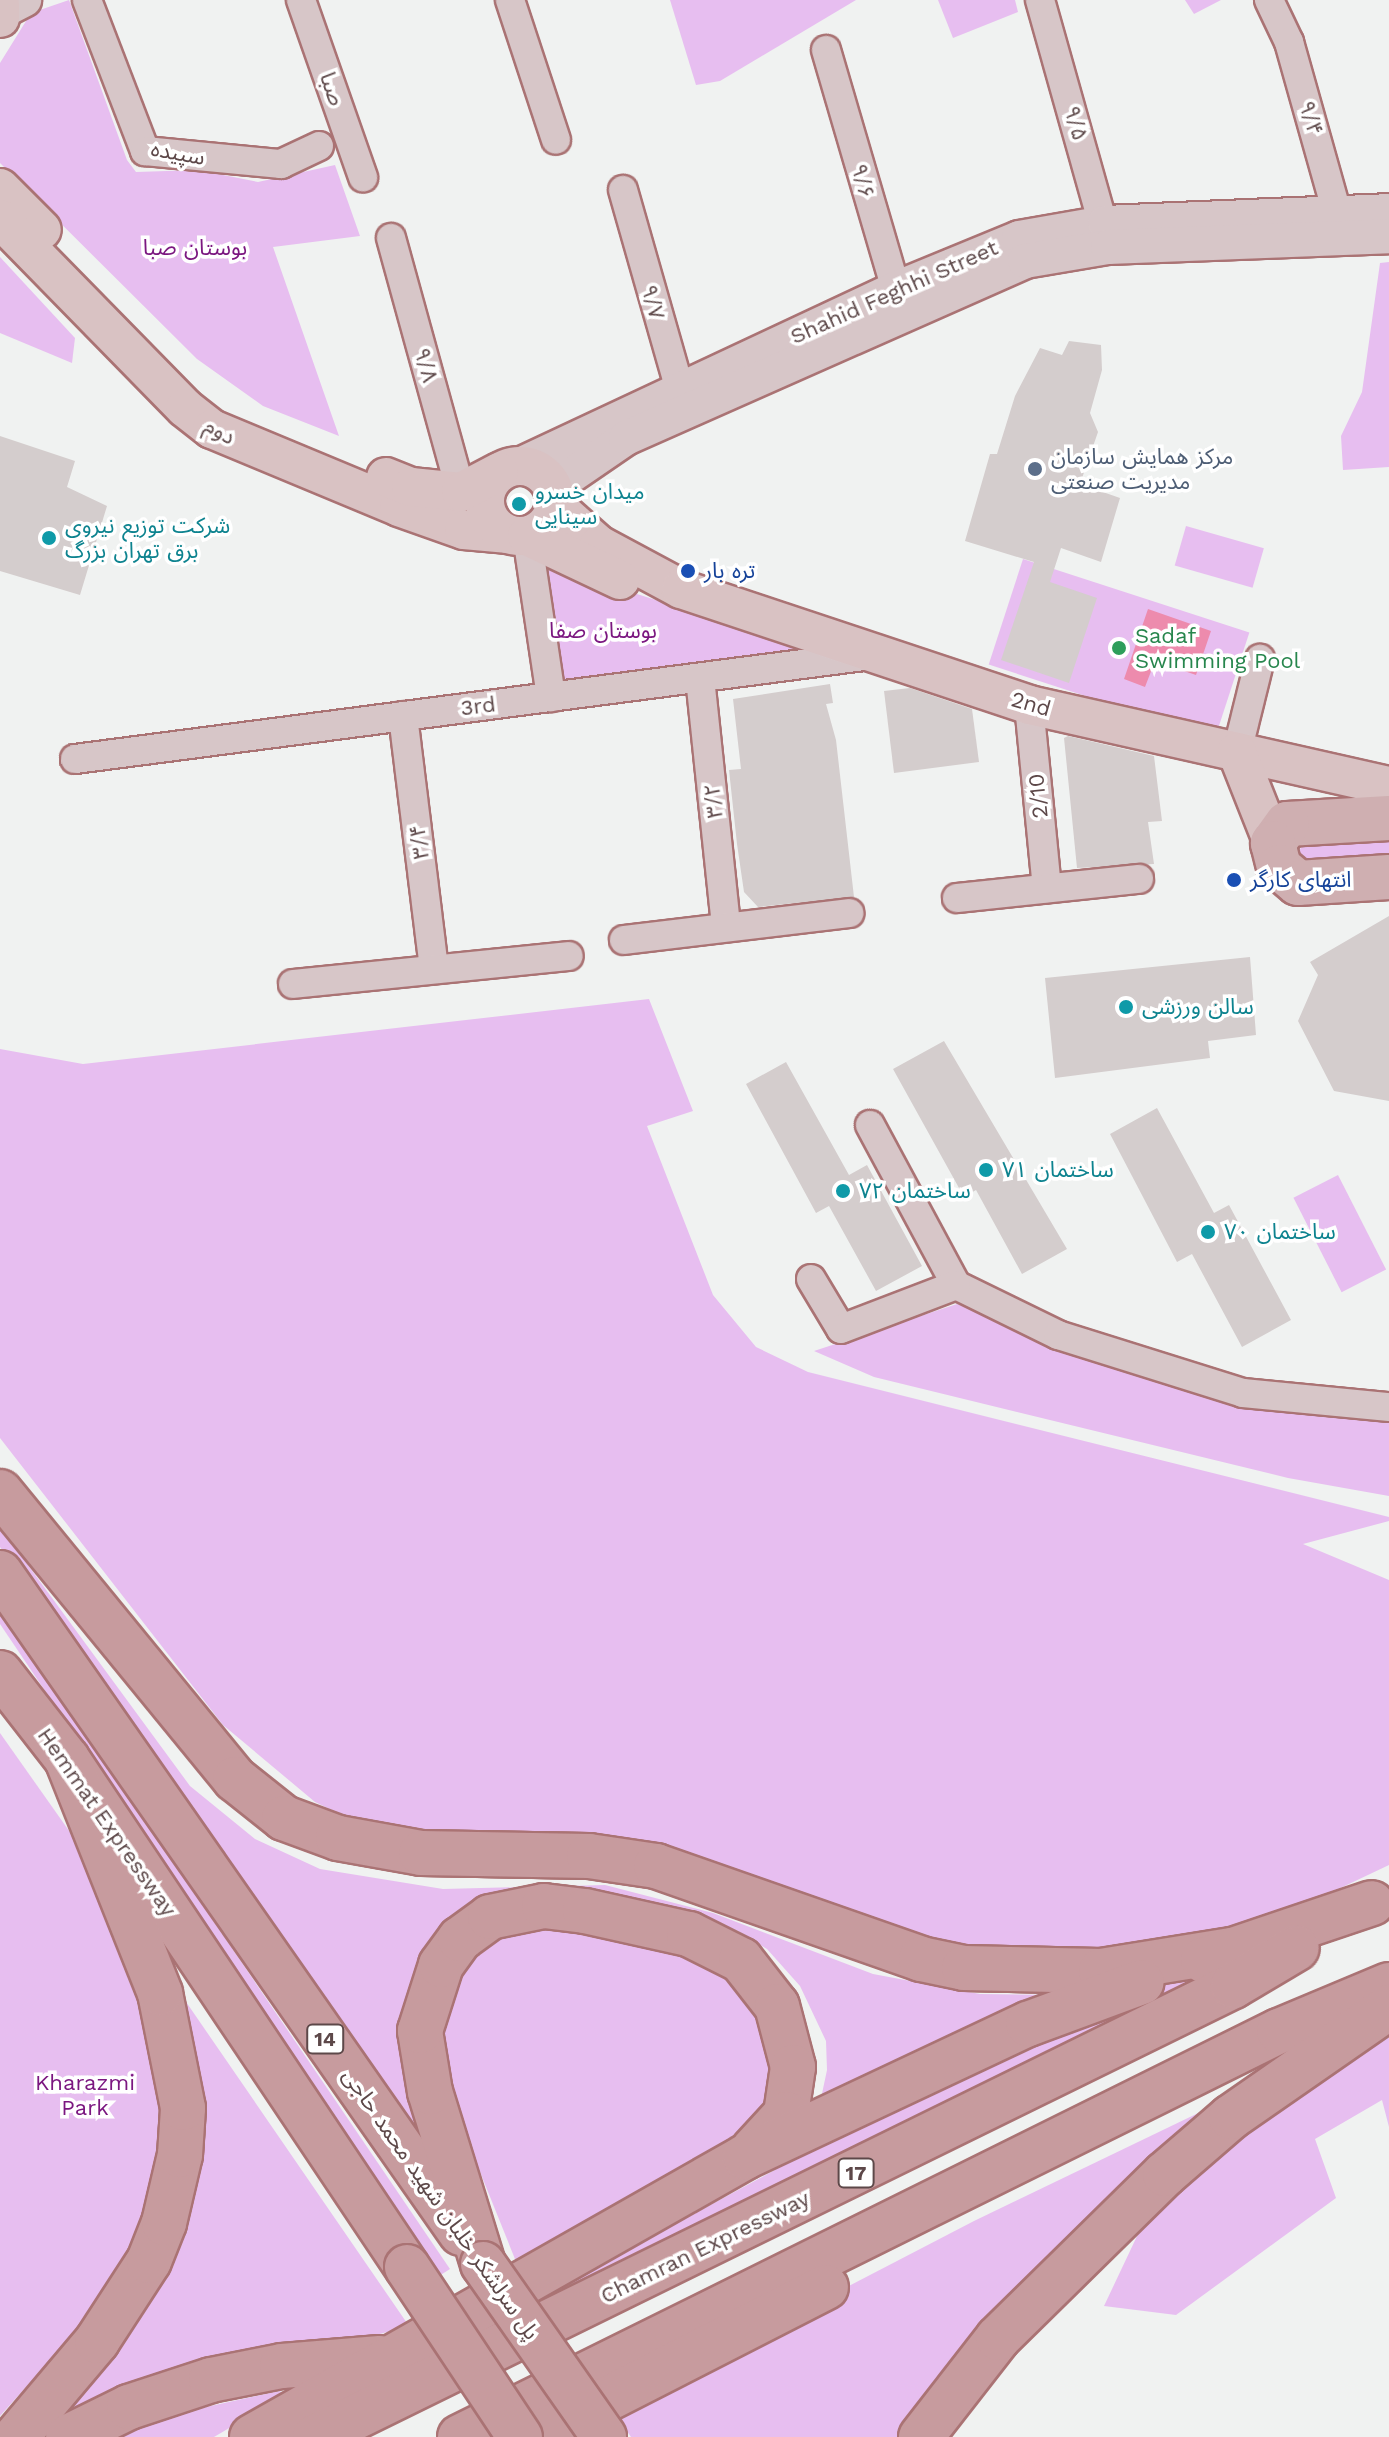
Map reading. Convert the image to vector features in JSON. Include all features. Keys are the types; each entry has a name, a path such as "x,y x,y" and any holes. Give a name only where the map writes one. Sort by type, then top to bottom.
{"highway":[{"path":"0,1492 235,1779 284,1818 338,1838 421,1853 589,1856 656,1866 921,1959 964,1968 1101,1971 1231,1950"},
{"name":"پل سرلشکر خلبان شهید محمد حاجی","path":"0,1573 604,2437"},
{"name":"Hemmat Expressway","path":"0,1673 67,1759 520,2437"},
{"path":"16,2437 97,2341 149,2261 164,2223 180,2155 183,2108 160,1993 67,1759"},
{"path":"252,2437 745,2157 1028,2024 1380,1899"},
{"name":"Chamran Expressway","path":"315,2437 1233,1986 1380,1899"},
{"path":"483,2264 430,2092 420,2031 441,1965 460,1939 490,1917 544,1906 585,1911 689,1934 741,1960 777,2006 793,2067 786,2114 745,2157"},
{"path":"460,2437 1279,2031 1389,1985"},
{"path":"533,2437 1389,1994"},
{"path":"921,2437 998,2338 1143,2194 1231,2117 1389,2007"},
{"path":"68,2437 129,2407 211,2380 282,2366 390,2357"}],"main road":[{"name":"دوم","path":"0,188 204,392 229,410 411,487 461,492"},
{"name":"دوم","path":"0,219 185,408 212,429 412,512 464,530 516,535"},
{"path":"461,492 510,468 540,472 554,497 542,528 516,535 485,511 486,489 510,468"},
{"name":"2nd","path":"554,497 599,545 681,589 1029,705 1237,752 1386,791"},
{"name":"2nd","path":"516,535 629,584 681,589"},
{"path":"1237,752 1287,833 1279,867 1287,876 1298,883 1322,884 1389,877"},
{"path":"1287,833 1386,791"}],"street":[{"name":"سپیده","path":"87,0 145,151 281,164 319,146"},
{"name":"صبا","path":"301,0 363,177"},
{"path":"510,0 556,140"},
{"name":"۹/۵","path":"1040,0 1107,235"},
{"name":"۹/۴","path":"1269,0 1289,42 1341,227"},
{"name":"۹/۶","path":"826,50 898,301"},
{"name":"۹/۷","path":"623,190 682,402"},
{"name":"Shahid Feghhi Street","path":"1341,227 1389,211"},
{"name":"Shahid Feghhi Street","path":"510,468 682,402 898,301 1107,235 1341,227 1389,236"},
{"name":"۹/۸","path":"391,238 461,492"},
{"name":"Shahid Feghhi Street","path":"554,497 626,438 682,402"},
{"path":"516,535 551,697"},
{"name":"3rd","path":"75,759 880,654"},
{"path":"1237,752 1260,659"},
{"name":"۳/۲","path":"700,678 726,925"},
{"name":"2/10","path":"1029,705 1047,888"},
{"name":"۳/۴","path":"403,716 434,967"},
{"path":"957,898 1139,879"},
{"path":"624,940 726,925 849,913"},
{"path":"293,984 434,967 569,956"},
{"path":"870,1125 956,1285 1058,1335 1243,1393 1389,1407"},
{"path":"811,1279 841,1329 956,1285"}],"green space":[{"name":"بوستان صبا","path":"69,0 127,160 136,172 198,170 258,182 335,165 360,236 273,247 339,436 263,406 197,359 0,163 0,63 31,13"},
{"path":"670,0 856,0 720,81 696,85"},
{"path":"938,0 1015,0 1018,12 953,38"},
{"path":"1185,0 1221,0 1194,14"},
{"path":"0,257 75,338 72,363 0,333"},
{"path":"1389,262 1389,467 1343,470 1341,436 1362,392 1380,263"},
{"path":"1186,526 1264,548 1253,588 1175,565"},
{"name":"Sadaf Swimming Pool","path":"1023,559 1249,633 1215,738 989,665"},
{"name":"بوستان صفا","path":"548,566 815,650 564,681"},
{"path":"1389,834 1389,871 1306,875 1298,852 1306,841"},
{"path":"649,999 693,1111 647,1126 713,1295 756,1347 808,1372 1389,1517 1389,1521 1303,1544 1389,1580 1389,1865 1271,1921 1215,1939 1024,1962 346,1817 315,1802 223,1725 0,1438 0,1049 83,1064"},
{"path":"1338,1175 1386,1269 1342,1292 1293,1198"},
{"path":"957,1304 1193,1391 1389,1414 1389,1496 1288,1478 874,1377 814,1351"},
{"path":"0,1527 190,1786 255,1839 320,1869 443,1889 605,1885 713,1913 873,1974 980,1994 1064,1995 1238,1967 554,2301 551,2291 775,2170 816,2122 827,2070 826,2041 800,1986 767,1949 738,1931 704,1918 611,1900 422,1961 405,2003 399,2048 417,2128 0,1547"},
{"path":"0,1607 450,2269 439,2276 0,1624"},
{"name":"Kharazmi Park","path":"0,1733 96,1869 154,2013 167,2164 112,2291 0,2416"},
{"path":"533,1922 703,1956 750,1997 770,2050 772,2093 756,2130 519,2269 439,2070 440,2002 464,1954"},
{"path":"182,1996 409,2326 78,2417 46,2437 35,2437 143,2308"},
{"path":"1389,2029 1389,2127 1382,2100 1315,2139 1336,2198 1176,2315 1104,2306 1147,2215 1253,2118"},
{"path":"1294,2067 902,2437 631,2437 612,2409 974,2221"},
{"path":"279,2391 287,2394 214,2437 107,2437 138,2422"}],"shaded area":[{"path":"1148,609 1211,631 1196,675 1155,661 1145,687 1124,679"}],"building":[{"name":"مرکز همایش سازمان مدیریت صنعتی","path":"1069,341 1101,345 1102,370 1090,413 1098,432 1080,484 1120,498 1101,562 1061,548 1050,582 1097,598 1069,683 1001,660 1034,562 965,541 990,454 997,454 1015,396 1040,348 1062,355"},
{"name":"شرکت توزیع نیروی برق تهران بزرگ","path":"0,436 75,461 67,487 107,506 80,595 0,571"},
{"path":"830,684 833,703 826,704 836,740 854,897 758,907 744,892 737,844 729,770 741,769 733,699"},
{"path":"910,688 972,709 979,762 894,773 884,691"},
{"path":"1068,736 1154,756 1162,821 1148,822 1154,864 1077,868 1064,738"},
{"path":"1389,916 1389,1101 1334,1091 1298,1021 1318,975 1310,962"},
{"name":"سالن ورزشی","path":"1250,957 1256,1035 1208,1041 1210,1058 1055,1078 1045,978"},
{"name":"ساختمان ۷۱","path":"944,1041 1067,1249 1022,1274 976,1190 964,1197 893,1069"},
{"name":"ساختمان ۷۲","path":"786,1062 849,1175 867,1165 922,1266 876,1291 829,1206 816,1213 746,1084"},
{"name":"ساختمان ۷۰","path":"1157,1108 1214,1213 1229,1205 1291,1320 1242,1347 1192,1254 1177,1262 1110,1134"}],"place":[{"name":"مرکز همایش سازمان مدیریت صنعتی","path":"1035,469"},
{"name":"میدان خسرو سینایی","path":"519,504"},
{"name":"شرکت توزیع نیروی برق تهران بزرگ","path":"49,538"},
{"name":"تره بار","path":"688,571"},
{"name":"Sadaf Swimming Pool","path":"1119,648"},
{"name":"انتهای کارگر","path":"1234,880"},
{"name":"سالن ورزشی","path":"1126,1007"},
{"name":"ساختمان ۷۱","path":"986,1170"},
{"name":"ساختمان ۷۲","path":"843,1191"},
{"name":"ساختمان ۷۰","path":"1208,1232"}]}
